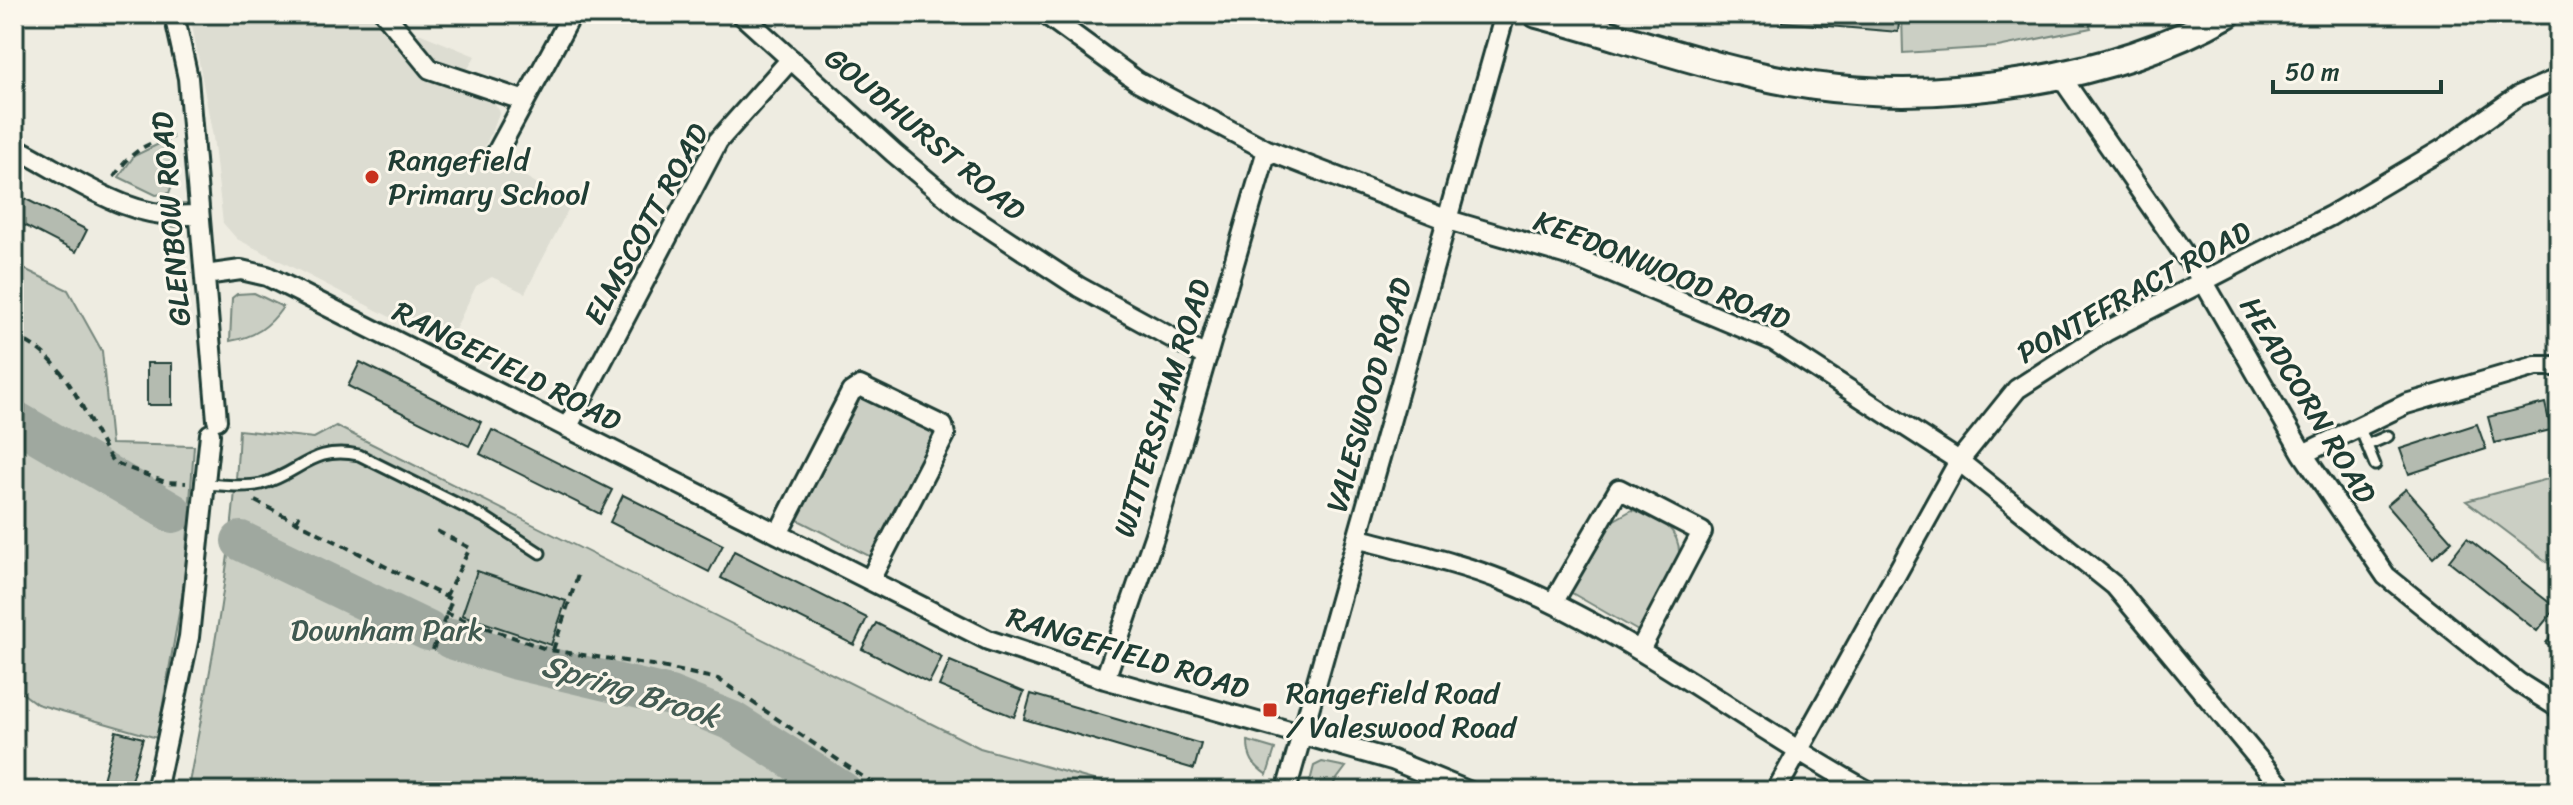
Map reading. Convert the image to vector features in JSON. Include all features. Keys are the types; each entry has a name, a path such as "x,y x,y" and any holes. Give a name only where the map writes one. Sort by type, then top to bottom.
{"street":[{"name":"GLENBOW ROAD","path":"156,791 189,637 213,427 205,275 188,78 174,14"},
{"path":"385,14 430,69 525,101"},
{"path":"495,156 572,14"},
{"name":"GOUDHURST ROAD","path":"741,14 894,153 962,210 1079,287 1207,357"},
{"name":"KEEDONWOOD ROAD","path":"1045,14 1137,81 1267,150 1448,220 1571,256 1774,341 1959,461 2115,586 2285,791"},
{"name":"VALESWOOD ROAD","path":"1286,791 1505,14"},
{"path":"1537,14 1678,56 1826,87 1870,92 1942,91 2059,74 2185,36 2227,14"},
{"name":"ELMSCOTT ROAD","path":"567,428 718,141 791,59"},
{"name":"HEADCORN ROAD","path":"2059,74 2205,284 2303,454 2386,576 2519,683 2559,708"},
{"name":"PONTEFRACT ROAD","path":"1776,791 1959,461 2017,389 2107,331 2205,284 2343,209 2443,149 2518,96 2559,78"},
{"path":"14,147 142,213 168,218 198,214"},
{"name":"WITTERSHAM ROAD","path":"1105,679 1155,534 1267,150"},
{"name":"RANGEFIELD ROAD","path":"205,275 241,270 267,276 988,640 1105,679 1392,760 1468,791"},
{"path":"2303,454 2406,404 2536,366 2559,366"},
{"path":"778,534 851,392 860,386 943,426 945,435 870,580"},
{"path":"1553,603 1619,489 1702,532 1640,650"},
{"path":"1357,538 1476,571 1553,603 1640,650 1799,754 1868,791"}],"lane":[{"path":"2359,426 2375,465"},
{"path":"2367,445 2388,436"},
{"path":"205,484 261,484 318,454 345,452 359,455 486,518 540,553"}],"path":[{"path":"104,193 132,153 154,141 191,134"},
{"path":"14,336 52,360 66,378 113,462 165,482 205,484"},
{"path":"244,501 255,501 452,600 432,652"},
{"path":"296,522 301,512"},
{"path":"437,531 470,548 446,596"},
{"path":"347,547 351,538"},
{"path":"553,651 579,572"},
{"path":"445,613 553,651 652,665 718,679 884,791"}],"shaded area":[{"name":"Rangefield Primary School","path":"190,14 395,14 413,34 421,34 475,56 461,82 492,99 500,112 483,151 571,204 525,293 492,277 476,286 447,346 237,239 223,223 213,137"}],"green space":[{"path":"1902,14 2086,14 2091,28 1998,47 1903,53"},
{"path":"167,140 175,177 169,193 156,195 119,177 134,156"},
{"path":"14,264 68,290 102,351 111,444 194,446 184,585 157,738 37,704 14,687"},
{"path":"254,293 283,307 261,330 230,341 232,298 237,294"},
{"path":"859,396 936,432 873,558 796,519"},
{"name":"Downham Park","path":"336,426 980,748 1132,791 188,788 227,565 239,430 314,438"},
{"path":"2559,476 2559,571 2466,501"},
{"path":"1632,510 1660,520 1673,532 1679,549 1679,559 1638,631 1570,592 1609,523"},
{"path":"1248,741 1275,749 1267,775 1252,761"},
{"path":"1322,762 1346,767 1331,787 1308,789 1314,766"}],"building":[{"path":"1783,14 1900,14 1898,32 1782,22"},
{"path":"14,193 87,230 76,252 14,220"},
{"path":"360,362 481,422 469,446 348,386"},
{"path":"147,363 172,363 172,405 147,405"},
{"path":"2545,403 2551,430 2495,443 2488,417"},
{"path":"2477,424 2486,449 2409,474 2400,449"},
{"path":"492,430 612,490 600,514 480,454"},
{"path":"2406,489 2452,541 2433,558 2387,505"},
{"path":"623,495 723,545 709,572 610,522"},
{"path":"2467,538 2556,608 2537,631 2449,561"},
{"path":"734,551 867,618 854,645 721,578"},
{"path":"477,571 566,601 551,645 462,615"},
{"path":"876,623 942,657 929,683 862,649"},
{"path":"2559,624 2559,652 2546,643"},
{"path":"950,661 1024,692 1014,717 939,686"},
{"path":"1031,694 1201,744 1194,769 1024,719"},
{"path":"116,731 143,738 128,791 100,791"}],"waterway":[{"name":"Spring Brook","path":"14,420 173,513"},
{"name":"Spring Brook","path":"241,541 428,631"},
{"name":"Spring Brook","path":"451,639 513,659 670,696 732,721 842,791"}],"place":[{"name":"Rangefield Primary School","path":"372,177"},
{"name":"Rangefield Road / Valeswood Road","path":"1270,710"}]}
